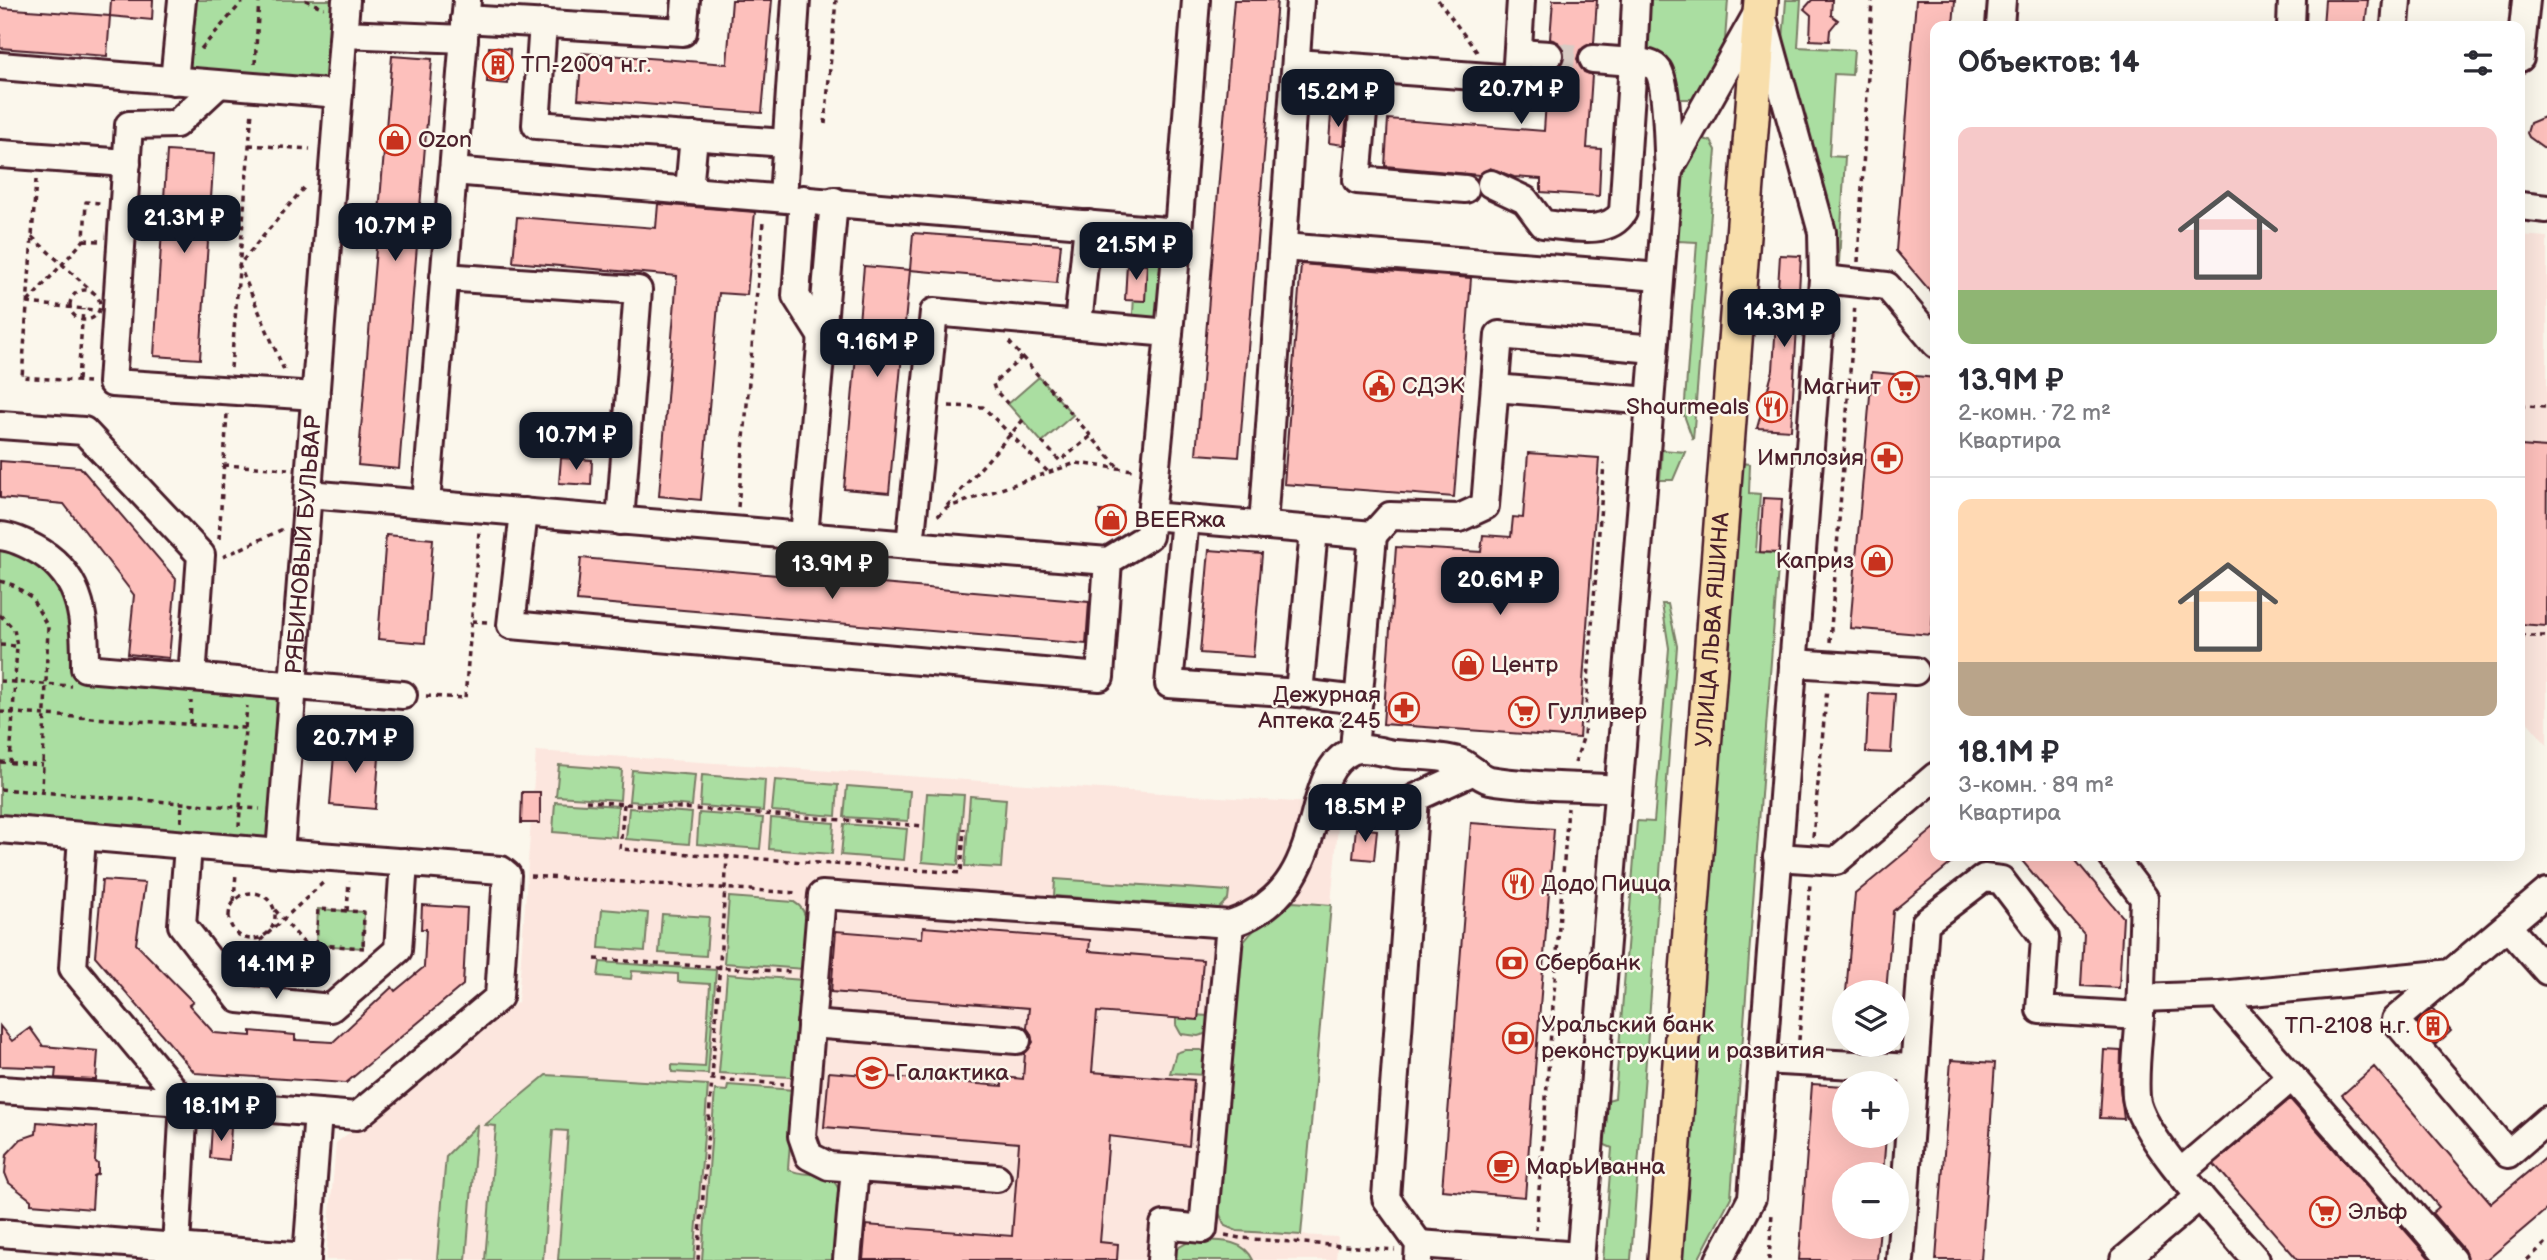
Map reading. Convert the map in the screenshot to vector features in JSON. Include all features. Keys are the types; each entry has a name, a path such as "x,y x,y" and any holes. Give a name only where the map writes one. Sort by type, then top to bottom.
{"main road":[{"name":"УЛИЦА ЛЬВА ЯШИНА","path":"1665,1260 1760,4"}],"street":[{"path":"174,81 183,0"},
{"name":"РЯБИНОВЫЙ БУЛЬВАР","path":"280,853 308,494 305,396 334,151 346,0"},
{"path":"344,34 465,19 684,32 686,0"},
{"path":"796,0 784,197 796,296 822,337"},
{"path":"308,494 1108,561 1149,536 1178,232 1196,0"},
{"path":"1263,526 1300,0"},
{"path":"1296,63 1516,79 1521,0"},
{"path":"1367,69 1357,180 1478,186 1525,200 1543,224 1606,227 1617,222 1622,212 1636,0"},
{"path":"2000,21 2002,0"},
{"path":"2291,21 2292,0"},
{"path":"2395,21 2397,0"},
{"path":"2524,21 2526,0"},
{"path":"1669,170 1760,4"},
{"path":"1719,1260 1752,1198 1823,279 1822,232 1760,4"},
{"path":"426,503 465,19"},
{"path":"543,23 536,125 786,143"},
{"path":"1518,53 1549,55"},
{"path":"1474,771 1415,798 1386,1198 1419,1252 1535,1252 1580,1258 1669,170 1662,83 1657,69 1649,63 1593,59"},
{"path":"0,66 339,94"},
{"path":"218,85 176,124 129,125 124,204 104,307 112,383 305,396"},
{"path":"689,190 694,136"},
{"path":"0,154 127,163"},
{"path":"453,171 1178,232"},
{"path":"804,536 834,201"},
{"path":"2525,207 2547,209"},
{"path":"1079,325 1088,224"},
{"path":"1283,247 1660,277"},
{"path":"444,277 638,290 620,521"},
{"path":"1823,279 1887,286 1930,337"},
{"path":"911,545 934,312 1169,333"},
{"path":"1354,749 1373,535 1390,516 1459,518 1485,506 1499,335 1654,349"},
{"path":"1495,388 1650,401"},
{"path":"0,425 84,431 201,555 192,686"},
{"path":"524,512 511,625 1100,677 1108,561"},
{"path":"1151,516 1373,535"},
{"path":"1185,519 1169,684 1359,700"},
{"path":"1299,694 1314,530"},
{"path":"0,536 33,547 53,559 69,577 80,598 85,624 85,668 192,686 293,685 403,695"},
{"path":"1793,663 1915,671"},
{"path":"997,1178 818,1163 803,1147 822,895 1230,924 1252,916 1274,901 1293,879 1314,825 1327,774 1337,760 1354,749 1459,761 1487,779 1618,789"},
{"path":"1777,857 1836,861 1930,781"},
{"path":"0,830 501,870 507,875 499,997 357,1116 0,1090"},
{"path":"82,837 73,968 184,1102 192,1252"},
{"path":"188,846 182,925 239,999 331,1008 398,950 404,862"},
{"path":"2116,861 2144,898 2136,1098 2143,1120 2200,1196 2256,1260"},
{"path":"1900,1260 1926,923 1983,878 2001,880 2045,939 2040,1010 2140,1007 2220,995 2452,973"},
{"path":"2547,892 2395,1020 2508,1154 2547,1120"},
{"path":"1161,1260 1164,1225 1203,1229 1230,924"},
{"path":"2507,926 2547,971"},
{"path":"2220,995 2452,1260"},
{"path":"811,1024 1017,1040"},
{"path":"1762,1060 1913,1069"},
{"path":"2182,1171 2292,1077"},
{"path":"0,1233 139,1252 307,1258 318,1113"},
{"path":"847,1260 855,1168"},
{"path":"2124,1260 2200,1196"}],"path":[{"path":"200,51 244,0"},
{"path":"259,0 218,559 308,494"},
{"path":"825,124 836,0"},
{"path":"1438,0 1496,78"},
{"path":"1797,1062 1857,283 1872,0"},
{"path":"249,145 334,151"},
{"path":"37,156 22,377 112,383"},
{"path":"239,265 308,182"},
{"path":"736,530 784,197"},
{"path":"27,303 84,240 86,202 124,204"},
{"path":"32,236 104,307"},
{"path":"239,265 305,396"},
{"path":"70,308 75,293 91,291 104,307"},
{"path":"27,303 83,309 104,307"},
{"path":"70,308 77,318 83,320 96,317 104,307"},
{"path":"78,381 83,309"},
{"path":"987,316 1118,467"},
{"path":"1008,404 993,384 1022,357"},
{"path":"925,405 983,407 1048,472"},
{"path":"2525,405 2547,407"},
{"path":"911,545 946,508 1009,432 1023,420"},
{"path":"1042,442 1060,461 1091,436"},
{"path":"946,508 1076,463 1155,473"},
{"path":"1535,1252 1569,785 1584,735 1604,463"},
{"path":"224,465 308,494"},
{"path":"403,695 465,698 481,508"},
{"path":"0,581 13,585 31,597 41,611 49,639 42,792"},
{"path":"0,615 14,629 17,646 10,763"},
{"path":"2525,636 2547,636"},
{"path":"0,645 17,646"},
{"path":"0,681 64,686"},
{"path":"190,725 192,686"},
{"path":"0,712 246,728 234,901 228,916 233,931 247,939 255,939 269,932 275,917 274,909"},
{"path":"0,762 43,765"},
{"path":"0,789 284,810"},
{"path":"586,801 925,826"},
{"path":"624,804 620,849 727,857 961,873 964,828"},
{"path":"698,1260 727,857"},
{"path":"222,977 350,858"},
{"path":"347,911 350,858"},
{"path":"507,875 822,895"},
{"path":"234,901 240,896 256,894 270,902 305,944 398,950"},
{"path":"316,945 318,909 365,912 363,948"},
{"path":"595,959 816,973"},
{"path":"712,1079 806,1086"},
{"path":"1769,1260 1773,1206"},
{"path":"1203,1229 1240,1238 1419,1252"},
{"path":"2527,1260 2547,1242"}],"shaded area":[{"path":"2525,235 2547,237 2547,745 2525,719"},
{"name":"Галактика","path":"536,751 1340,805 1301,1235 1338,1237 1336,1260 326,1260 336,1143 518,1002"}],"green space":[{"path":"182,0 346,0 339,94 174,81"},
{"path":"1650,0 1728,0 1725,40 1693,99 1670,99 1637,46 1648,42"},
{"path":"1786,0 1801,0 1798,47 1854,50 1852,75 1834,74 1829,156 1845,157 1839,262 1836,264 1776,45 1783,40"},
{"path":"1703,139 1711,141 1716,150 1693,440 1684,415 1697,242 1678,241 1677,253 1669,253 1666,221 1696,144"},
{"path":"1138,228 1178,232 1169,333 1132,330"},
{"path":"1039,377 1073,415 1042,442 1008,404"},
{"path":"1662,450 1685,452 1673,480 1660,480"},
{"path":"1741,463 1750,464 1749,493 1760,494 1756,552 1779,554 1731,1197 1698,1260 1680,1260"},
{"path":"0,536 53,559 85,668 293,685 280,853 0,829"},
{"path":"1662,604 1668,604 1677,646 1631,1260 1603,1260 1612,1148 1598,1142 1604,1101 1615,1098 1637,821 1654,822 1669,648"},
{"path":"559,765 622,770 620,800 556,796"},
{"path":"632,770 695,775 692,806 629,801"},
{"path":"702,775 765,780 763,811 700,806"},
{"path":"775,780 838,785 836,816 772,811"},
{"path":"847,786 910,791 908,821 844,817"},
{"path":"927,793 964,795 958,865 922,862"},
{"path":"970,796 1006,799 1001,868 965,866"},
{"path":"555,802 618,806 616,837 553,832"},
{"path":"629,808 692,813 689,844 626,839"},
{"path":"699,813 763,818 760,849 697,844"},
{"path":"771,818 834,823 832,854 769,849"},
{"path":"844,824 907,829 904,860 841,855"},
{"path":"1055,879 1229,891 1228,899 1219,908 1054,896"},
{"path":"729,897 794,902 801,907 808,932 804,969 724,963"},
{"path":"1293,902 1331,905 1301,1235 1237,1231 1225,1226 1216,1206 1238,953 1254,930"},
{"path":"318,909 364,912 363,948 316,945"},
{"path":"602,909 648,913 645,951 599,948"},
{"path":"662,914 709,917 706,956 659,953"},
{"path":"600,962 716,970 708,1074 672,1072 672,1065 705,1067 710,984 678,982 678,974 632,971 631,979 598,976"},
{"path":"727,974 803,980 796,1073 791,1077 719,1073"},
{"path":"1176,1014 1209,1016 1208,1033 1198,1036 1181,1034 1176,1025"},
{"path":"1201,1050 1206,1054 1205,1075 1170,1073 1176,1053"},
{"path":"546,1075 708,1085 694,1260 558,1260 568,1131 553,1130 543,1260 485,1260 496,1126 485,1125"},
{"path":"728,1085 794,1090 788,1169 823,1175 834,1182 839,1190 835,1260 702,1260 715,1090 727,1091"},
{"path":"477,1125 466,1260 437,1260 446,1156"},
{"path":"1192,1240 1235,1244 1242,1247 1253,1260 1173,1260 1176,1249"}],"building":[{"path":"111,0 153,0 152,20 110,16"},
{"path":"732,0 772,0 762,113 578,99 582,53 727,64"},
{"path":"1234,0 1277,0 1239,457 1196,454"},
{"path":"1553,0 1597,0 1594,43 1580,50 1577,59 1584,72 1592,75 1587,148 1601,149 1599,196 1541,192 1541,179 1514,177 1490,168 1479,175 1385,166 1388,119 1544,131 1548,71 1562,64 1565,55 1558,42 1550,39"},
{"path":"1812,0 1832,0 1831,15 1838,20 1830,30 1829,41 1810,40 1811,15 1804,9"},
{"path":"1916,0 1955,0 1953,21 1930,21 1930,291 1896,251"},
{"path":"2325,0 2368,0 2366,21 2323,21"},
{"path":"0,8 110,16 107,56 0,48"},
{"name":"ТП-2009 н.г.","path":"489,47 510,49 508,84 487,82"},
{"path":"392,56 432,59 399,469 358,465"},
{"path":"1331,114 1347,115 1344,145 1329,143"},
{"path":"2547,116 2547,150 2527,133 2530,123"},
{"path":"167,151 214,154 200,359 154,356"},
{"path":"658,204 755,212 747,295 719,293 701,500 659,496 677,276 513,262 517,217 656,228"},
{"path":"913,233 1061,244 1057,283 910,270"},
{"path":"1780,255 1801,256 1791,430 1757,428 1773,370"},
{"path":"1127,263 1147,264 1145,301 1125,300"},
{"path":"1301,264 1471,278 1454,497 1284,484"},
{"path":"864,266 910,270 889,493 844,489"},
{"path":"1872,372 1930,377 1930,635 1850,628"},
{"path":"2525,446 2547,448 2546,626 2525,624"},
{"path":"1528,453 1599,458 1579,738 1383,724 1396,547 1481,552 1483,535 1511,537 1513,517 1523,518"},
{"path":"561,458 592,460 591,485 559,483"},
{"path":"0,461 80,467 176,579 169,658 128,654 134,595 64,504 0,498"},
{"path":"1763,498 1782,499 1779,553 1760,552"},
{"name":"BEERжа","path":"1100,511 1122,512 1121,528 1100,528"},
{"path":"386,535 433,539 425,643 378,639"},
{"path":"1209,550 1262,554 1253,657 1200,653"},
{"path":"581,558 1089,602 1086,644 577,601"},
{"path":"1869,693 1895,694 1891,753 1866,752"},
{"path":"335,742 380,745 375,809 330,805"},
{"path":"522,792 540,792 540,823 521,823"},
{"path":"1471,823 1554,829 1525,1197 1442,1190"},
{"path":"1356,828 1377,830 1374,860 1353,858"},
{"path":"1930,832 1930,861 1954,861 1893,911 1887,980 1847,980 1855,894"},
{"path":"2022,861 2076,861 2123,917 2119,988 2081,986 2084,934"},
{"path":"102,880 145,883 136,944 193,1002 189,1005 214,1033 251,1036 251,1031 295,1035 295,1040 333,1042 392,987 395,991 424,967 426,929 421,929 422,905 467,908 463,985 346,1083 195,1073 95,956"},
{"path":"923,927 1090,940 1089,951 1203,960 1198,1020 1097,1012 1092,1072 1194,1080 1189,1146 1109,1136 1100,1242 1118,1244 1117,1260 863,1260 866,1225 1012,1236 1019,1143 824,1127 829,1072 1002,1086 1002,1077 1023,1079 1025,1053 1033,1042 1027,1028 1029,1008 831,992 836,931 922,938"},
{"name":"ТП-2108 н.г.","path":"2432,1009 2451,1031 2437,1044 2417,1022"},
{"path":"0,1026 12,1041 30,1028 43,1046 98,1051 96,1080 55,1078 56,1068 0,1066"},
{"path":"2104,1050 2121,1051 2120,1088 2124,1119 2100,1118"},
{"path":"1951,1060 1995,1063 1981,1260 1936,1260"},
{"path":"2374,1067 2491,1203 2547,1156 2547,1209 2487,1260 2467,1260 2464,1250 2432,1213 2439,1207 2342,1095"},
{"path":"1812,1084 1832,1085 1832,1148 1885,1148 1884,1162 1832,1162 1832,1239 1879,1239 1877,1260 1799,1260"},
{"name":"Эльф","path":"2290,1099 2431,1260 2298,1260 2214,1164"},
{"path":"37,1122 97,1127 95,1161 98,1164 98,1174 94,1176 92,1209 31,1204 31,1200 9,1183 5,1173 7,1154 21,1139 36,1134"},
{"path":"212,1126 231,1127 229,1160 210,1158"}],"tunnel":[{"path":"1549,55 1593,59"}],"place":[{"name":"ТП-2009 н.г.","path":"498,65"},
{"name":"Ozon","path":"395,140"},
{"name":"СДЭК","path":"1379,386"},
{"name":"Магнит","path":"1904,387"},
{"name":"Shaurmeals","path":"1772,407"},
{"name":"Имплозия","path":"1887,458"},
{"name":"BEERжа","path":"1111,520"},
{"name":"Каприз","path":"1877,561"},
{"name":"Центр","path":"1468,665"},
{"name":"Дежурная Аптека 245","path":"1404,708"},
{"name":"Гулливер","path":"1524,712"},
{"name":"Додо Пицца","path":"1518,884"},
{"name":"Сбербанк","path":"1512,963"},
{"name":"ТП-2108 н.г.","path":"2433,1026"},
{"name":"Уральский банк реконструкции и развития","path":"1518,1038"},
{"name":"Галактика","path":"872,1073"},
{"name":"МарьИванна","path":"1503,1167"},
{"name":"Эльф","path":"2325,1212"}]}
